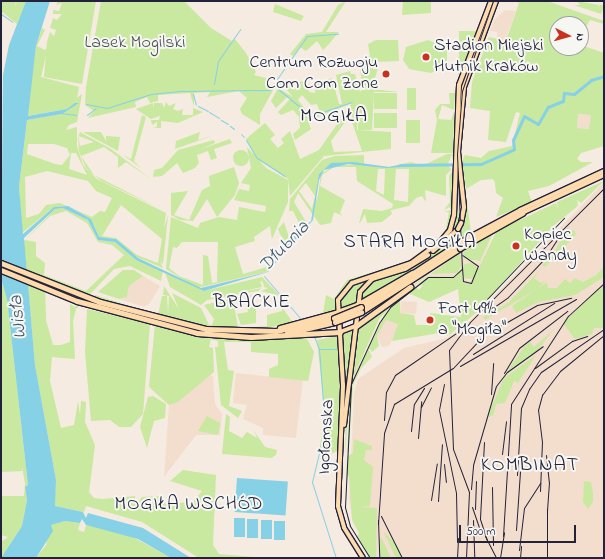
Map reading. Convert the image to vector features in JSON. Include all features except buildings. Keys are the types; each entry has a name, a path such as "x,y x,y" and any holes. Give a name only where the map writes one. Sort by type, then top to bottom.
{"highway":[{"path":"360,306 435,260 521,211"},
{"path":"356,326 461,245"},
{"path":"263,335 321,324 334,320 441,261"},
{"path":"1,263 92,302"},
{"path":"1,270 92,302 197,333 304,336 340,335"},
{"path":"358,299 360,306"},
{"path":"263,335 297,328 312,320 338,312"}],"main road":[{"path":"358,299 370,280 417,263 458,229 462,223 464,207 456,164 463,72 491,1"},
{"path":"466,78 496,1"},
{"path":"458,126 466,78 466,71 463,72"},
{"name":"Igołomska","path":"364,558 344,527 338,506 343,385 338,312 340,296 350,284 411,263 447,235 454,217 456,164"},
{"path":"521,211 604,171"},
{"path":"521,211 604,175"},
{"path":"338,312 360,306"},
{"name":"Igołomska","path":"360,306 346,391 340,504 344,522 364,558"},
{"path":"340,335 356,326"}],"shaded area":[{"path":"505,10 516,11 505,42 497,39 497,32 490,31 494,20"},
{"path":"578,114 591,115 590,129 577,128"},
{"path":"456,175 462,249 508,225 493,235 472,283 464,283 462,276 461,272 453,277 428,277 388,310 366,346 390,305 460,251","holes":["491,234 479,262 464,259 462,252","460,254 457,273 432,274 446,263","466,262 477,268 469,281 462,276"]},
{"path":"604,182 604,558 376,558 353,522 349,500 354,393 358,379 404,348 447,338 471,320"},
{"path":"143,276 160,286 150,303 144,307 119,299 127,297 129,286"},
{"path":"401,301 417,302 416,314 400,313"},
{"path":"386,319 397,323 399,327 389,346 382,347 377,336"},
{"path":"366,347 350,391 351,382"},
{"path":"236,373 303,380 296,438 263,435 263,428 243,419 247,405 233,403"},
{"path":"206,375 213,376 215,404 222,414 220,435 196,435 164,477 169,405 180,400"}],"green space":[{"path":"1,1 16,1 15,7 17,1 26,1 17,24 1,11"},
{"path":"58,1 96,1 82,84 44,77 47,42 50,32 54,36 56,30 50,28 53,18 57,20 62,14 53,14 53,10 59,11 62,3 56,5"},
{"name":"Lasek Mogilski","path":"101,1 184,1 211,28 232,41 235,39 246,53 256,72 254,75 266,78 266,87 277,83 260,114 260,125 242,114 240,109 247,98 239,91 207,97 210,92 194,93 194,107 190,93 158,95 158,101 150,103 147,97 135,102 136,107 88,118 94,111 85,105 86,87"},
{"path":"346,1 326,32 339,32 323,50 317,41 306,51 300,47 293,56 290,54 306,34 322,32 338,5"},
{"path":"403,1 431,1 431,13 402,15"},
{"path":"515,1 547,1 604,21 604,24 590,20 589,22 589,16 549,16 549,56 589,56 589,48 604,53 604,146 581,153 577,159 581,162 593,162 549,186 528,191 532,202 496,217 503,198 496,193 493,179 481,180 466,189 462,161 465,155 481,158 489,151 512,146 520,113 516,112 506,142 488,140 490,111 470,108 472,82 489,37 506,41 519,3","holes":["578,114 591,115 589,129 577,128"]},
{"path":"577,1 599,5 601,1 598,9 601,4 604,7 601,14 574,5 580,5"},
{"path":"275,4 304,16 301,21 273,12"},
{"path":"42,28 45,30 37,46 45,50 48,47 41,77 79,87 77,98 82,94 77,122 69,125 66,130 77,127 77,146 83,165 97,179 166,213 164,228 168,215 163,264 160,261 163,268 134,256 116,239 99,237 91,219 72,208 92,217 100,211 105,212 112,198 96,191 88,181 47,171 25,177 26,218 39,214 46,205 60,203 67,206 54,207 22,233 19,187 27,120 62,114 79,103 67,109 27,116 36,46","holes":["28,144 54,144 67,148 70,155 62,165 27,154","71,153 76,153 87,175 69,169","121,205 162,239 158,263 137,255 116,238 102,236"]},
{"path":"459,31 476,31 459,75 455,68 459,56"},
{"path":"376,40 398,40 399,61 374,62 373,69 378,69 371,89 399,92 374,92 372,130 358,130 358,106 357,130 391,132 391,149 324,156 290,196 288,179 256,158 246,139 265,123 275,135 270,139 278,148 284,143 281,139 290,131 300,159 319,150 352,103 308,121 311,129 295,140 293,134 300,128 299,117 293,110 281,115 278,112 290,99 287,97 276,108 271,101 278,88 293,97 281,84 278,86 280,79 294,90 301,81 309,85 309,92 315,93 315,84 332,78 339,104 342,104 336,75 350,71 351,74 355,74 360,92 363,89 359,62 370,56 368,44","holes":["302,95 311,105 317,104 319,110 308,113 298,100","352,113 352,122 362,151 334,152 331,141"]},
{"name":"Stadion Miejski Hutnik Kraków","path":"428,40 447,48 447,65 431,73 409,69 403,60 406,47"},
{"path":"407,88 416,88 416,110 407,110"},
{"path":"374,93 397,93 397,109 374,109"},
{"path":"449,93 455,93 454,110 442,105 438,119 451,120 454,112 453,153 431,153 437,120 435,110 440,104 450,104"},
{"path":"166,102 169,106 176,103 173,109 178,111 183,109 182,115 193,115 193,108 203,112 178,123 161,121 161,128 153,128 157,127 157,122 152,125 151,120 159,120 160,116 151,119 136,109 153,103 154,109 154,103 162,103 164,108"},
{"path":"374,113 397,113 397,128 374,128"},
{"path":"142,115 146,117 134,161 141,168 123,155 131,159"},
{"path":"406,120 420,120 420,143 406,143"},
{"path":"80,132 111,149 152,180 126,162 118,168 118,157 104,147 81,156 79,151 78,133 80,146 94,142 79,136"},
{"path":"83,132 101,132 106,141 106,136 120,137 118,151"},
{"path":"200,132 198,140 214,135 175,149 176,141"},
{"path":"230,139 232,143 214,149 217,158 211,160 208,151 197,155 199,163 195,168 183,173 177,163 162,176 153,177 154,170 162,168 178,150 214,140 215,143 198,150"},
{"path":"247,147 266,168 288,180 288,202 272,239 270,226 254,237 255,241 235,247 243,274 267,267 276,254 274,247 280,254 266,272 197,288 166,269 171,217 198,228 200,223 219,217 237,220 239,207 265,212 266,206 234,200 239,189 249,191 250,185 241,183 251,168","holes":["182,242 218,242 217,282 212,283 208,256 203,255 203,285 179,276 169,268 173,247 177,248"]},
{"path":"241,150 247,152 249,158 247,164 241,166 235,164 233,158 235,152"},
{"path":"447,154 452,154 448,164 451,170 446,175 446,196 425,190 426,202 422,196 416,198 409,206 391,210 392,214 382,222 367,223 365,214 360,223 363,209 382,211 392,208 393,204 357,181 356,167 334,167 322,175 320,186 345,200 340,213 343,216 334,212 331,223 320,225 314,216 321,174 335,165 364,165 331,163 319,174 313,215 298,193 294,202 308,225 280,253 285,246 278,229 284,222 290,240 301,227 293,211 289,211 290,199 322,160 335,156 364,155 364,164 388,167 411,162 422,166","holes":["378,169 385,169 384,195 376,191","396,169 409,169 408,202 394,200","306,183 315,196 312,209 299,191"]},
{"path":"81,156 94,175 85,166"},
{"path":"234,167 239,183 235,195 217,217 207,199 193,221 180,220 171,215 171,193 188,191 174,215 189,220 202,190 210,186 209,176"},
{"path":"463,171 471,233 461,239 465,210"},
{"path":"452,172 452,222 445,235 449,212 444,212 451,210 450,207 444,210 450,202 449,176"},
{"path":"94,175 157,207 102,181"},
{"path":"456,175 459,220 454,233 413,264 367,281 356,303 339,310 341,297 351,284 410,264 447,237 454,220"},
{"path":"604,181 581,203 577,200 578,206 553,226 477,312 448,336 439,333 392,341 398,324 386,320 377,336 379,346 372,352 368,347 384,315 393,305 407,294 400,300 400,313 414,315 416,325 428,325 430,313 461,317 458,289 429,302 408,293 416,287 419,290 423,285 417,286 429,276 453,277 461,271 463,282 471,284 496,232 556,203 558,209 557,202"},
{"path":"63,208 88,220 98,240 115,242 136,260 163,270 161,281 130,266 114,269 76,309 73,321 75,359 52,357 50,381 61,428 74,425 78,401 80,415 81,401 86,402 85,422 95,445 89,492 94,498 103,499 135,496 136,506 142,497 162,496 159,504 193,502 202,491 170,481 183,470 216,475 213,545 219,554 263,558 199,558 142,522 86,506 84,512 54,506 56,480 35,365 24,241 55,209","holes":["66,211 87,223 98,242 112,245 124,255 86,291 44,275 45,263 36,256 36,242 25,240 50,216","45,280 83,295 75,307 70,304 70,342 61,345 53,345 46,320"]},
{"path":"569,225 568,233 574,230 576,234 555,258 559,263 552,260 545,267 542,265 552,257"},
{"path":"459,230 460,240 361,301 359,295 370,282 426,258 459,234"},
{"path":"492,234 480,261 464,259 463,252"},
{"path":"458,251 395,301 379,319 351,382 345,454 346,400 357,328"},
{"path":"460,253 461,266 457,273 431,274"},
{"path":"604,259 604,277 575,295 538,302 516,313 512,306 547,282 548,288 557,288 565,279 570,283 575,278 583,282 596,275 602,269"},
{"path":"466,263 472,263 477,268 475,277 472,279 466,279 461,274 461,268"},
{"path":"541,269 534,278 541,283 546,280 537,289 485,320 483,317 508,303"},
{"path":"123,270 134,270 143,276 129,286 127,297 119,299 98,292"},
{"path":"377,271 346,285 338,295 335,311 311,318 323,313 326,295 334,299 347,280"},
{"path":"165,272 204,291 262,277 280,296 261,291 268,288 264,287 263,282 260,281 262,287 223,296 262,288 258,291 207,300 201,305 170,287"},
{"path":"1,278 7,299 28,485 25,487 27,500 22,526 1,558 1,542 8,537 1,535 1,496 24,496 25,483 22,467 22,471 1,472"},
{"path":"604,284 604,328 594,328 592,334 575,339 563,323"},
{"path":"164,286 179,309 172,293 201,308 209,325 212,325 214,319 204,305 233,298 238,328 267,326 267,315 282,311 282,307 293,323 254,330 213,328 123,307 94,298 95,295 158,315 162,296 167,296 168,314 169,296 163,295"},
{"path":"251,295 256,305 256,323 241,325 237,314 248,312 245,296"},
{"path":"87,309 150,324 143,414 131,427 119,427 110,420 91,421 85,352"},
{"path":"155,324 219,339 306,337 314,352 308,381 269,377 269,369 278,365 278,354 251,352 251,342 224,342 228,370 234,371 229,406 242,411 238,418 221,405 215,347 218,347 218,341 211,339 209,347 213,348 214,372 178,402 169,405 149,387"},
{"path":"354,328 346,387 342,440 341,333"},
{"path":"553,330 538,350 506,373 524,347 530,342 534,347"},
{"path":"339,336 342,367 339,450 333,453 319,451 325,417 317,340"},
{"path":"368,348 372,357 361,368 353,385 349,446 347,454 351,386"},
{"path":"536,355 518,383 514,381 505,403 496,404 493,416 487,417 504,378"},
{"path":"153,396 166,404 165,418 154,421 147,448 140,427 148,397"},
{"path":"226,414 230,417 229,431 242,438 247,432 257,438 254,431 265,447 277,450 276,455 271,458 222,454"},
{"path":"207,416 220,423 218,435 198,431"},
{"path":"354,439 372,446 372,450 366,450 364,460 373,467 370,506 359,507 377,508 376,558 370,558 357,537 359,533 352,520 349,477 347,474 345,505 347,457 353,453"},
{"path":"584,481 591,482 593,493 593,502 588,509 583,502"},
{"path":"65,521 80,523 78,530 84,532 86,525 131,536 171,558 36,558 46,545 50,525"},
{"path":"383,531 397,545 402,558 396,558"},
{"path":"379,538 382,539 391,558 380,558"}],"water":[{"name":"Wisła","path":"26,1 50,1 36,46 28,116 67,109 75,103 79,103 62,114 27,120 19,187 23,234 54,207 68,206 91,219 99,237 116,239 138,258 201,288 267,272 295,235 311,221 319,174 331,163 353,162 389,167 403,164 403,167 386,168 348,164 324,170 319,180 313,220 268,272 204,291 136,260 115,242 98,240 88,220 63,208 55,209 24,238 35,365 56,480 55,506 83,512 86,518 88,513 143,528 191,558 171,558 138,539 86,525 82,519 80,523 65,521 51,525 53,531 36,558 1,558 22,526 27,500 25,487 28,485 7,299 1,278 3,75 9,45"},
{"path":"237,478 288,482 286,515 235,512"},
{"path":"234,518 245,518 245,537 234,537"},
{"path":"247,519 258,519 258,538 247,538"},
{"path":"261,520 272,520 272,539 261,539"},
{"path":"274,521 285,521 285,540 274,540"}],"waterway":[{"path":"1,14 13,22"},
{"path":"218,61 240,29"},
{"path":"277,79 307,36 338,34"},
{"path":"214,84 218,62"},
{"name":"Dłubnia","path":"400,165 481,164 514,149 513,140 524,116 538,124 548,107 563,101 564,93 574,94 591,80 604,76"},
{"path":"86,104 107,108 151,94 182,91 270,90 276,82"},
{"path":"278,89 311,116 352,102"},
{"path":"193,94 196,105"},
{"path":"198,106 208,111"},
{"path":"87,115 96,108"},
{"path":"209,112 219,118"},
{"path":"61,113 76,115"},
{"path":"221,120 228,124"},
{"path":"230,126 234,129"},
{"path":"241,134 244,137"},
{"path":"246,140 257,158 285,176"},
{"path":"264,276 301,319"},
{"path":"314,336 319,349 325,428 312,482 336,558"},
{"path":"320,349 336,349"}],"tram line":[{"path":"370,558 350,526 345,507 351,384 379,323 390,307 428,277 453,277 462,269 457,154 462,91 493,1"},
{"path":"462,255 478,266 471,283 463,281 462,267"}],"railway":[{"path":"466,558 469,492 453,449 449,350 470,322 604,188"},
{"path":"487,299 564,218"},
{"path":"484,314 508,297 545,258 561,233"},
{"path":"503,536 511,404 568,316 604,283"},
{"path":"378,524 384,433 394,404 453,368 484,335 537,305 571,298"},
{"path":"460,366 576,299"},
{"path":"473,354 554,303"},
{"path":"504,373 519,348 567,311"},
{"path":"517,475 521,408 529,389 541,372 604,329"},
{"path":"384,420 386,392 395,375 456,333"},
{"path":"540,491 542,442 538,410 542,395 560,371 604,335"},
{"path":"535,368 572,341 587,336"},
{"path":"471,489 473,465 496,386 507,372 543,346"},
{"path":"491,394 493,363"},
{"path":"444,384 439,410 456,493 457,542"},
{"path":"421,407 431,387"},
{"path":"411,431 414,404 424,388"},
{"path":"418,438 421,401"},
{"path":"502,454 506,421"},
{"path":"484,442 480,519 487,540"},
{"path":"438,501 442,444"},
{"path":"546,455 549,482 547,512"},
{"path":"431,500 437,463"},
{"path":"444,464 446,482"},
{"path":"516,530 520,471"},
{"path":"475,509 476,481"},
{"path":"519,550 524,508 540,483"},
{"path":"492,487 493,545"},
{"path":"472,507 479,527"},
{"path":"547,509 547,558"},
{"path":"381,516 402,558"},
{"path":"378,520 379,558"},
{"path":"473,520 474,558"},
{"path":"500,558 504,532"},
{"path":"485,536 496,558"},
{"path":"457,558 458,538"},
{"path":"520,558 521,546"}],"place":[{"name":"Stadion Miejski Hutnik Kraków","path":"426,57"},
{"name":"Centrum Rozwoju Com Com Zone","path":"386,74"},
{"name":"Kopiec Wandy","path":"516,246"},
{"name":"Fort 49½ a \"Mogiła\"","path":"430,320"}],"district":[{"name":"MOGIŁA","path":"334,116"},
{"name":"STARA MOGIŁA","path":"410,243"},
{"name":"BRACKIE","path":"252,303"},
{"name":"KOMBINAT","path":"530,465"},
{"name":"MOGIŁA WSCHÓD","path":"189,505"}]}
